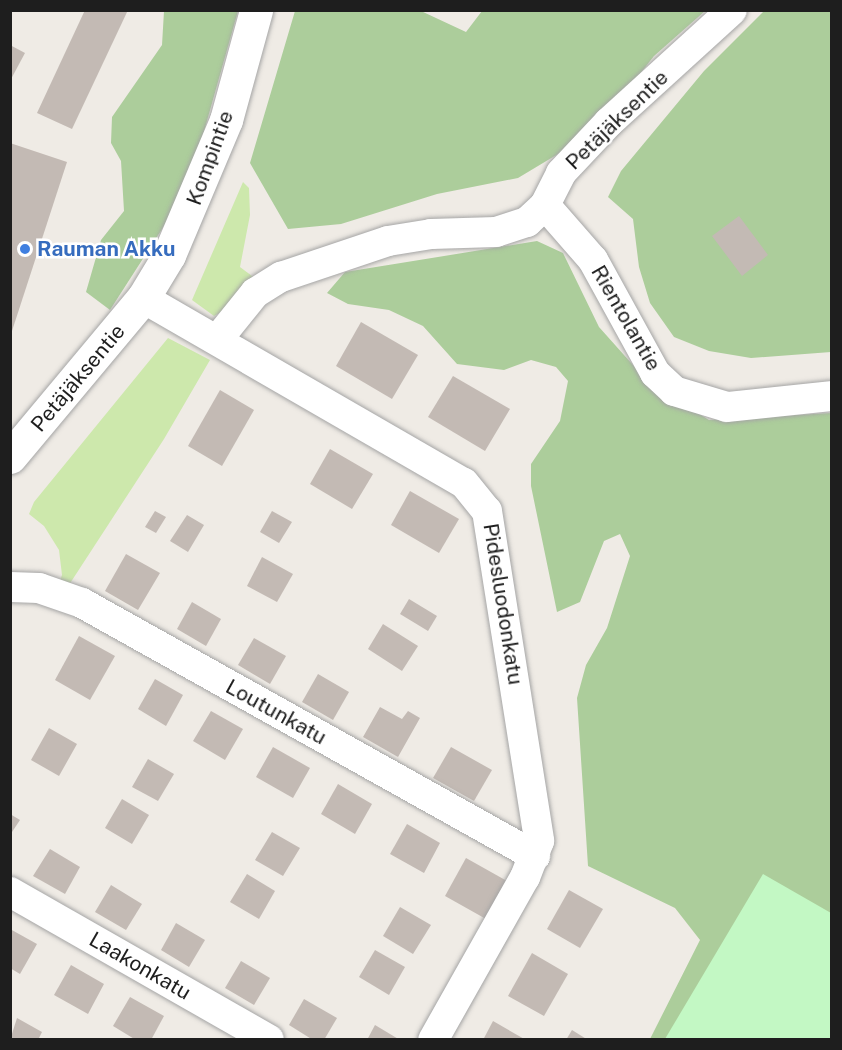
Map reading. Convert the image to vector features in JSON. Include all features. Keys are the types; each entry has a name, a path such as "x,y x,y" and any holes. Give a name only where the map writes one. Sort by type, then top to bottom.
{"street":[{"name":"Kompintie","path":"143,298 187,219 208,168 256,10"},
{"name":"Petäjäksentie","path":"218,339 255,293 281,278 388,241 431,234 496,232 527,222 545,205 561,173 609,122 732,10"},
{"name":"Rientolantie","path":"545,205 593,260 655,373 674,391 727,407 831,396"},
{"name":"Pidesluodonkatu","path":"143,298 218,339 464,483 488,511 539,841 535,856 433,1040"},
{"name":"Petäjäksentie","path":"10,457 143,298"},
{"name":"Loutunkatu","path":"10,587 39,588 82,603 535,856"},
{"name":"Laakonkatu","path":"10,892 270,1040"}],"green space":[{"path":"164,11 238,11 203,135 171,215 110,310 86,292 101,240 124,211 121,161 111,143 112,117 162,45"},
{"path":"295,11 421,11 466,32 482,11 705,11 654,56 593,133 518,178 437,194 341,224 288,229 250,163"},
{"path":"764,11 831,11 831,352 751,358 709,351 674,337 650,303 639,267 633,219 608,197 621,171 704,71"},
{"path":"243,182 249,188 250,215 240,267 256,279 231,306 214,316 192,300"},
{"path":"537,241 563,253 599,327 649,383 709,420 831,413 831,1039 650,1039 700,940 675,908 588,866 577,698 586,665 607,628 630,556 620,534 604,541 580,602 557,612 531,486 531,464 560,421 568,381 556,367 531,360 504,370 457,364 423,326 389,310 348,304 327,293 345,272"},
{"path":"168,338 210,360 164,439 67,588 59,583 62,575 59,550 44,526 29,514 34,502"},
{"path":"763,874 831,913 831,1039 665,1039"}],"building":[{"path":"85,10 128,10 72,129 37,113"},
{"path":"10,45 25,53 10,81"},
{"name":"Rauman Akku","path":"10,143 67,162 11,334 10,334"},
{"path":"739,216 768,255 742,276 712,236"},
{"path":"361,322 418,355 392,399 336,366"},
{"path":"453,376 510,409 485,451 428,417"},
{"path":"220,390 254,410 222,466 188,446"},
{"path":"330,449 373,474 352,509 310,484"},
{"path":"410,491 459,519 439,553 391,525"},
{"path":"155,511 166,517 156,533 145,527"},
{"path":"272,511 292,522 279,543 260,532"},
{"path":"187,515 204,525 188,552 170,541"},
{"path":"126,554 160,573 138,610 105,591"},
{"path":"262,557 293,574 277,602 247,586"},
{"path":"409,599 437,616 428,631 400,614"},
{"path":"192,602 221,619 206,646 177,629"},
{"path":"383,624 418,646 402,671 368,649"},
{"path":"79,636 115,656 90,700 55,680"},
{"path":"254,638 286,656 270,684 238,665"},
{"path":"318,674 349,692 333,720 302,702"},
{"path":"155,679 183,695 166,726 138,709"},
{"path":"380,707 402,719 408,711 420,718 398,757 363,737"},
{"path":"211,711 243,729 225,760 193,741"},
{"path":"49,728 77,744 59,776 31,760"},
{"path":"273,747 310,768 293,798 256,777"},
{"path":"451,747 492,770 474,801 433,778"},
{"path":"148,759 174,774 158,801 132,787"},
{"path":"338,784 372,804 355,834 321,814"},
{"path":"122,799 149,815 132,844 105,828"},
{"path":"10,814 20,820 10,835"},
{"path":"407,824 440,843 424,873 390,854"},
{"path":"272,832 300,848 283,876 255,860"},
{"path":"50,849 80,867 65,894 33,876"},
{"path":"466,858 507,881 486,919 445,896"},
{"path":"247,874 275,891 259,919 230,902"},
{"path":"111,885 142,904 126,930 95,912"},
{"path":"569,890 603,909 580,948 547,929"},
{"path":"400,907 431,925 413,954 383,936"},
{"path":"176,923 205,940 189,967 161,950"},
{"path":"10,929 37,944 20,974 10,968"},
{"path":"375,950 405,967 389,995 359,977"},
{"path":"532,953 568,974 544,1016 508,996"},
{"path":"241,961 270,978 254,1005 225,988"},
{"path":"71,965 104,984 88,1014 54,995"},
{"path":"130,997 164,1016 151,1040 136,1040 113,1026"},
{"path":"304,999 337,1018 324,1040 313,1040 289,1025"},
{"path":"17,1018 42,1032 38,1040 10,1040"},
{"path":"493,1021 526,1040 483,1040"},
{"path":"375,1025 400,1040 367,1040"},
{"path":"572,1030 588,1040 566,1040"}],"place":[{"name":"Rauman Akku","path":"25,249"}]}
